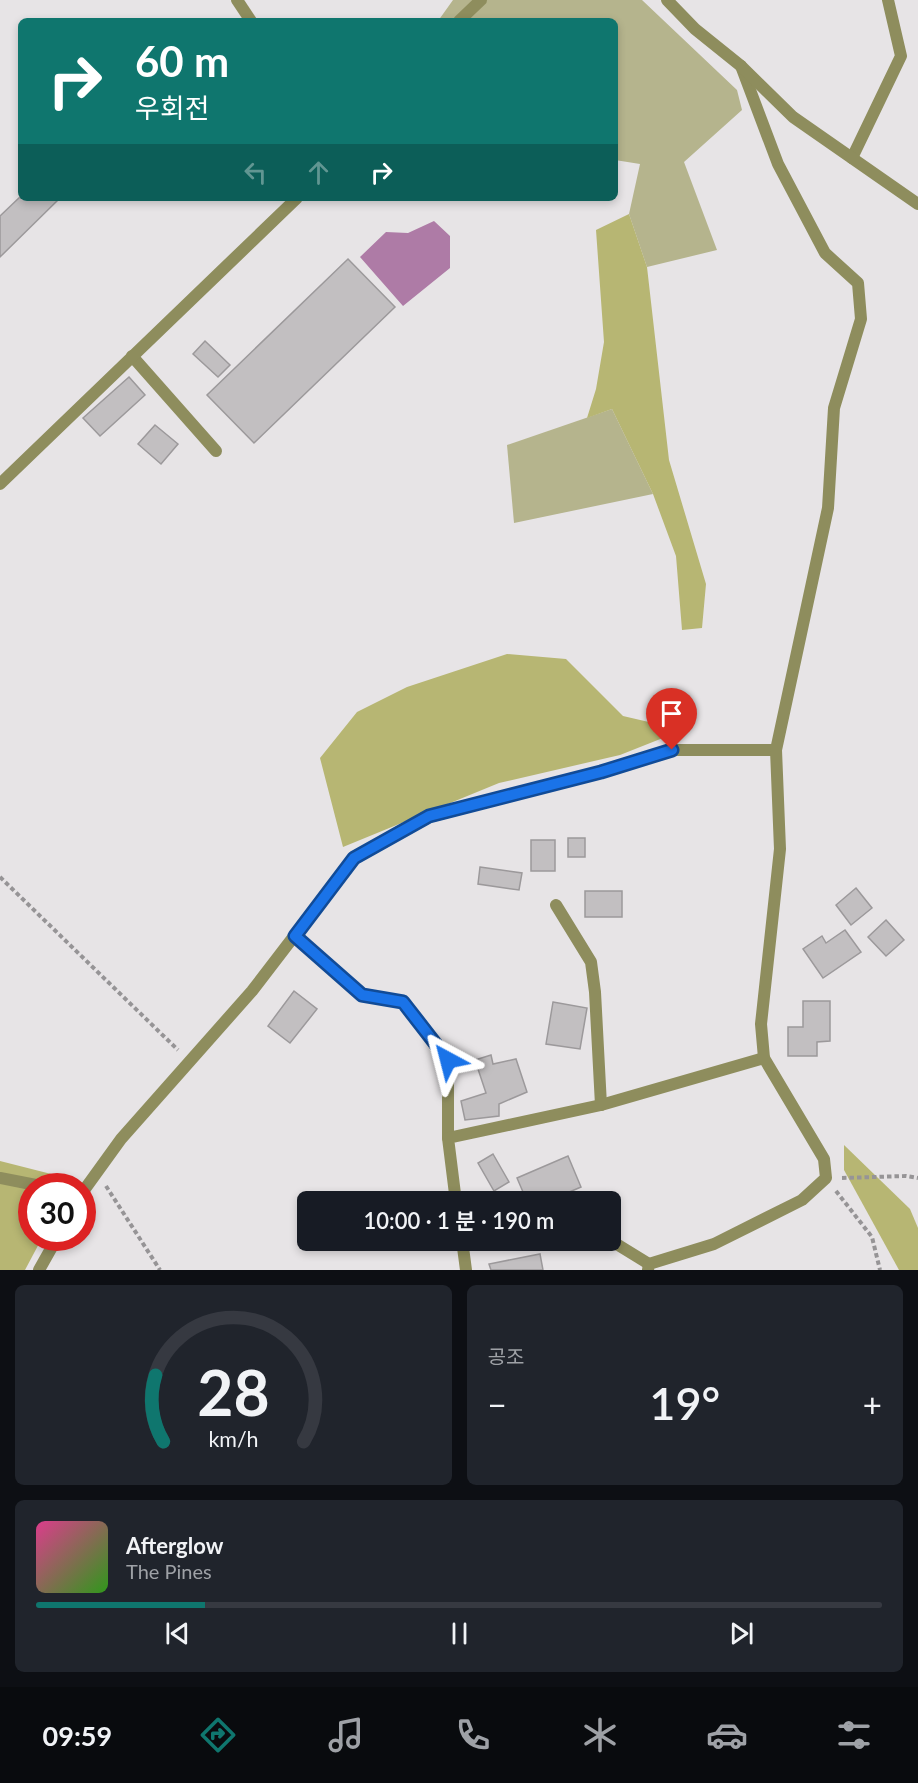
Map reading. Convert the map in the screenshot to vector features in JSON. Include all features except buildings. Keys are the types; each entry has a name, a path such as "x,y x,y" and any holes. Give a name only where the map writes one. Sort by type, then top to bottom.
{"street":[{"path":"237,0 249,18"},
{"path":"462,18 481,0"},
{"path":"667,0 695,29 741,66 793,117 918,204"},
{"path":"852,158 901,56 888,0"},
{"path":"621,1248 649,1267 714,1244 802,1200 826,1178 824,1159 764,1058 761,1024 780,849 776,750 828,508 834,408 861,319 858,283 825,254 778,164 741,66"},
{"path":"0,484 294,201"},
{"path":"132,356 216,451"},
{"path":"97,1173 121,1139 252,991 354,858 429,816 601,772 672,750 776,750"},
{"path":"556,905 591,962 595,992 601,1105"},
{"path":"295,936 362,995 403,1002 448,1060 448,1138 455,1191"},
{"path":"448,1138 601,1105 764,1058"},
{"path":"0,1178 18,1182"},
{"path":"39,1270 50,1251"},
{"path":"463,1251 466,1270"}],"path":[{"path":"0,877 190,1063"},
{"path":"97,1173 160,1270"},
{"path":"826,1178 906,1176 918,1178"},
{"path":"826,1178 872,1237 880,1270"}],"green space":[{"path":"453,0 642,0 737,90 742,110 684,162 717,250 647,267 629,214 640,164 618,160 618,18 440,18"},
{"path":"612,409 653,494 514,523 507,445"}],"shaded area":[{"path":"629,214 647,267 669,460 706,584 702,628 682,630 676,556 653,494 612,409 587,418 596,389 604,342 596,230"},
{"path":"434,221 450,236 450,268 403,306 360,257 386,232 408,233"},
{"path":"507,654 566,659 623,716 683,730 620,755 499,783 343,847 320,758 357,712 407,687"},
{"path":"844,1145 910,1209 918,1228 918,1270 899,1270 844,1170"},
{"path":"0,1161 47,1173 18,1173 18,1251 35,1251 25,1270 0,1270"}],"route":[{"path":"448,1060 403,1002 362,995 295,936 354,858 429,816 601,772 672,750"}]}
